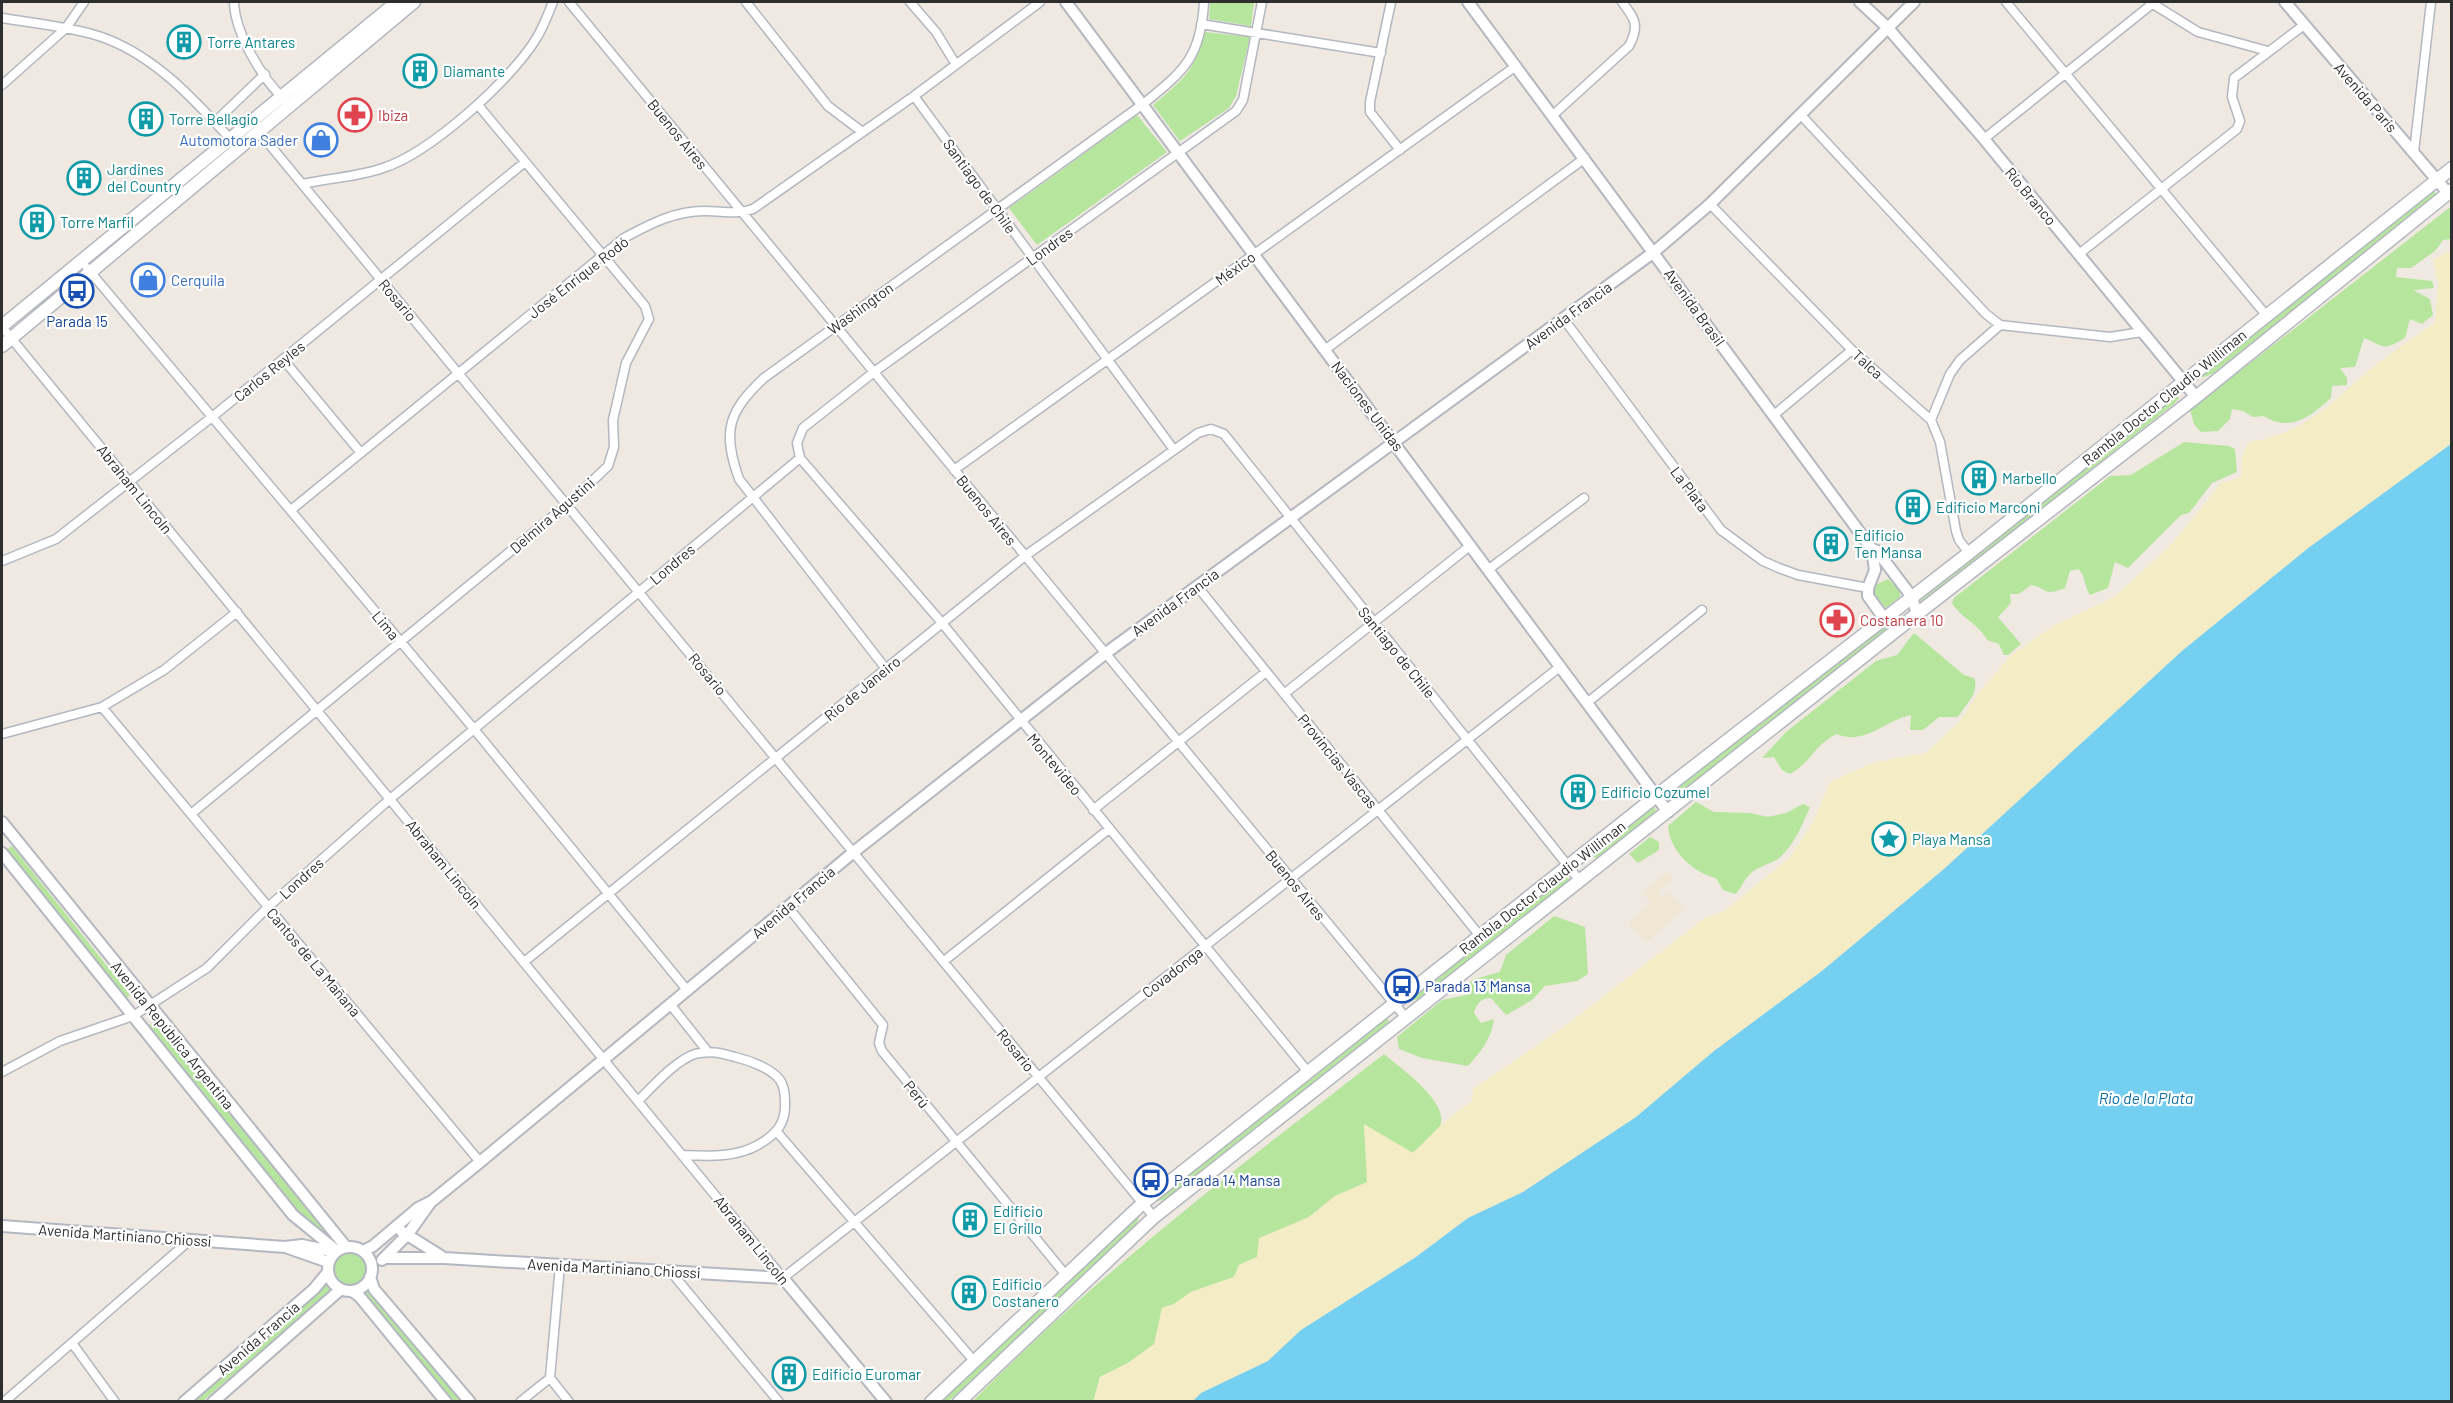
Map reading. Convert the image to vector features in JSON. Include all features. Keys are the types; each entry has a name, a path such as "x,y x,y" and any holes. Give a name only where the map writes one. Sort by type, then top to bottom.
{"main road":[{"path":"6,342 86,267 230,139 397,2"},
{"path":"2,326 86,267 239,149 414,2"},
{"name":"Rambla Doctor Claudio Williman","path":"932,1401 1143,1203 1883,617 1969,553 2451,168"},
{"name":"Rambla Doctor Claudio Williman","path":"959,1401 1154,1217 1900,627 2196,397 2450,191"}],"street":[{"path":"2,84 66,28 84,2"},
{"path":"234,2 240,33 264,74 292,106"},
{"path":"302,184 375,170 407,158 477,105 536,39 553,2"},
{"name":"Buenos Aires","path":"569,2 1406,1017"},
{"path":"746,2 828,106 861,131"},
{"path":"910,2 936,32 955,63"},
{"path":"743,213 753,209 914,96 955,63 1040,2"},
{"name":"Naciones Unidas","path":"1066,2 1668,812"},
{"name":"Washington","path":"885,669 738,479 730,455 730,427 741,400 764,378 996,208 1143,104 1181,73 1198,42 1204,2"},
{"name":"Londres","path":"2,1072 60,1041 132,1016 151,1006 207,968 268,907 390,799 800,458 797,443 803,428 874,372 1236,111 1243,100 1262,2"},
{"path":"1391,2 1371,112 1400,150"},
{"name":"Avenida Brasil","path":"1468,2 1872,549 1877,551 1912,597 1917,614"},
{"path":"1553,115 1629,46 1636,32 1634,18 1622,2"},
{"name":"Río Branco","path":"1860,2 1887,27 1984,140 2196,397"},
{"name":"Avenida Francia","path":"363,1251 392,1232 418,1208 432,1201 855,851 1106,653 1654,252 1710,204 1914,2"},
{"path":"2006,2 2163,188 2266,315"},
{"name":"Avenida París","path":"2285,2 2436,180 2450,191"},
{"path":"2414,152 2431,2"},
{"path":"1984,140 2151,3 2198,32 2268,51"},
{"path":"2,18 94,35 128,50 165,74 216,121 239,149"},
{"path":"1201,24 1381,53"},
{"path":"2079,254 2237,129 2241,121 2232,97 2234,78 2304,25"},
{"name":"México","path":"954,470 1516,66"},
{"path":"216,121 264,74"},
{"name":"Santiago de Chile","path":"914,96 1174,450"},
{"name":"Delmira Agustini","path":"191,814 568,504 608,466 614,447 613,420 626,363 649,319 645,306 477,105"},
{"path":"1800,114 1986,314 2000,325 2110,337 2142,332"},
{"name":"Rosario","path":"260,132 855,851 1154,1217"},
{"path":"1326,349 1585,158"},
{"name":"Carlos Reyles","path":"2,561 56,539 212,417 525,162"},
{"name":"Talca","path":"1710,204 1852,350 1931,420 1940,442 1956,531 1959,540 1969,553"},
{"name":"José Enrique Rodó","path":"291,510 624,238 653,222 686,212 743,213"},
{"name":"Lima","path":"86,267 474,729 687,990"},
{"name":"La Plata","path":"1563,318 1721,530 1763,561 1779,568 1798,575 1868,588"},
{"path":"1931,420 1950,374 1960,360 2000,325"},
{"name":"Abraham Lincoln","path":"2,326 6,342 130,482 886,1401"},
{"path":"1774,414 1852,350"},
{"path":"283,359 361,453"},
{"name":"Santiago de Chile","path":"1210,429 1224,434 1580,881"},
{"name":"Rio de Janeiro","path":"524,962 1025,556 1198,433 1210,429"},
{"name":"Montevideo","path":"800,458 942,623 1308,1072"},
{"path":"1489,569 1584,498"},
{"path":"1284,694 1471,545"},
{"path":"1872,549 1875,563 1868,596 1883,617 1900,627"},
{"path":"1873,576 1893,573"},
{"name":"Provincias Vascas","path":"1197,586 1480,936"},
{"path":"1588,702 1702,610"},
{"path":"2,734 102,707 164,670 237,612"},
{"name":"Covadonga","path":"783,1278 1561,666"},
{"path":"1093,810 1266,672"},
{"name":"Cantos de La Mañana","path":"102,707 480,1162"},
{"name":"Avenida República Argentina","path":"2,822 151,1006 339,1250"},
{"path":"944,961 1109,829"},
{"name":"Avenida República Argentina","path":"2,853 293,1215 339,1250"},
{"name":"Perú","path":"788,907 883,1025 879,1043 882,1051 1065,1274"},
{"path":"670,1004 708,1052"},
{"path":"638,1101 664,1075 693,1054 708,1052 744,1059 771,1072 780,1080 784,1093 786,1117 777,1132 757,1146 726,1156 682,1155"},
{"path":"777,1132 974,1361"},
{"name":"Avenida Francia","path":"371,1273 408,1234 432,1201"},
{"name":"Avenida Martiniano Chiossi","path":"2,1226 285,1247 302,1245 339,1250"},
{"path":"392,1232 408,1234 444,1258"},
{"path":"4,1401 190,1240"},
{"name":"Avenida Martiniano Chiossi","path":"285,1247 328,1267"},
{"path":"446,1401 360,1297 332,1282 328,1267 339,1250 363,1251 370,1259 374,1288 470,1401"},
{"name":"Avenida Martiniano Chiossi","path":"384,1258 444,1258 783,1278"},
{"path":"560,1265 550,1378 569,1401"},
{"name":"Avenida Francia","path":"184,1401 314,1289 328,1267"},
{"path":"671,1272 779,1401"},
{"path":"346,1290 363,1287 371,1273"},
{"name":"Avenida Francia","path":"213,1401 346,1290"},
{"path":"72,1343 116,1401"},
{"path":"520,1401 550,1378"}],"shaded area":[{"path":"1667,872 1673,879 1657,891 1663,898 1670,893 1684,909 1646,942 1629,923 1651,903 1643,893"}],"green space":[{"path":"1210,2 1254,2 1251,26 1209,19"},
{"path":"1205,32 1250,37 1236,96 1229,108 1180,141 1153,105 1173,88 1192,66"},
{"path":"1137,115 1167,152 1037,245 1009,208"},
{"path":"2433,190 2436,193 2426,205 2212,374 2201,378 2206,369"},
{"path":"2451,208 2451,239 2443,240 2435,251 2411,268 2397,268 2396,277 2432,281 2434,288 2413,290 2430,299 2433,315 2422,324 2410,319 2405,338 2391,345 2383,346 2364,338 2355,367 2340,368 2347,378 2347,385 2332,386 2331,398 2316,411 2300,420 2283,423 2264,416 2253,417 2243,411 2232,409 2230,419 2218,431 2201,432 2194,424 2190,410"},
{"path":"2177,395 2179,398 2175,403 1924,601 1920,601"},
{"path":"2184,442 2229,446 2235,449 2237,472 2212,483 2189,513 2181,515 2128,568 2115,562 2108,588 2090,595 2078,569 2070,571 2065,588 2058,591 2049,592 2031,585 2019,594 2010,594 2011,603 1998,617 2021,644 2008,655 2004,655 1999,644 1987,640 1984,634 1952,603 1954,598 2110,476 2131,475"},
{"path":"1888,579 1900,590 1900,597 1886,608 1872,593 1875,585"},
{"path":"1882,625 1886,626 1886,631 1680,793 1677,793 1676,788"},
{"path":"1914,633 1964,675 1974,678 1975,689 1971,699 1958,717 1939,717 1923,730 1910,730 1911,715 1866,735 1847,737 1837,734 1824,742 1803,765 1790,774 1782,770 1774,757 1762,758 1786,732 1876,661 1897,655"},
{"path":"1696,802 1714,812 1750,813 1768,817 1786,813 1803,804 1810,807 1797,835 1783,854 1778,859 1752,872 1735,894 1723,890 1716,878 1691,866 1678,852 1669,835 1668,826"},
{"path":"1651,808 1655,808 1656,813 1599,859 1592,856"},
{"path":"1650,837 1659,842 1659,850 1638,863 1629,854"},
{"path":"12,846 130,995 127,998 7,849"},
{"path":"1565,876 1570,879 1569,882 1419,999 1411,1001 1416,993"},
{"path":"1554,916 1585,927 1588,974 1577,981 1545,986 1532,1000 1506,1015 1491,998 1482,1000 1474,1013 1481,1023 1494,1019 1493,1026 1485,1045 1468,1066 1422,1058 1399,1049 1397,1037 1442,1000 1467,995 1468,984 1474,979 1500,972 1506,955"},
{"path":"1387,1018 1389,1021 1384,1028 1167,1200 1157,1201"},
{"path":"154,1022 336,1244 296,1211 149,1025"},
{"path":"1384,1054 1422,1086 1438,1107 1441,1117 1438,1129 1413,1153 1364,1125 1368,1182 1335,1196 1309,1217 1288,1227 1257,1257 1239,1265 1234,1277 1191,1292 1174,1304 1162,1308 1155,1344 1128,1363 1100,1377 1094,1399 1091,1401 972,1402 1120,1264 1224,1178"},
{"path":"1134,1217 1139,1219 1134,1228 949,1401 938,1402"},
{"path":"349,1252 361,1257 366,1269 361,1281 349,1286 337,1281 332,1269 337,1257"},
{"path":"326,1283 332,1289 203,1401 190,1402"},
{"path":"369,1290 461,1401 454,1401 364,1294"}],"sand":[{"name":"Playa Mansa","path":"2451,250 2451,444 2307,549 2182,651 1944,869 1822,971 1714,1051 1636,1117 1523,1192 1468,1218 1416,1257 1301,1330 1268,1361 1201,1393 1193,1401 1091,1402 1094,1399 1100,1377 1128,1363 1154,1344 1162,1308 1174,1304 1191,1292 1234,1277 1239,1265 1257,1257 1259,1238 1309,1217 1335,1196 1367,1182 1364,1124 1413,1153 1444,1122 1472,1101 1473,1089 1561,1029 1705,918 1723,912 1790,857 1813,822 1830,782 1875,762 1926,753 1959,722 1979,692 2011,655 2055,625 2114,597 2170,546 2221,483 2241,477 2242,455 2249,442 2286,432 2314,417 2375,365 2435,322 2438,284 2433,260"}],"water":[{"name":"Río de la Plata","path":"2451,444 2451,1401 1193,1401 1201,1393 1268,1361 1301,1330 1416,1257 1468,1218 1523,1192 1636,1117 1714,1051 1822,971 1944,869 2182,651 2307,549"}],"place":[{"name":"Torre Antares","path":"184,42"},
{"name":"Diamante","path":"420,71"},
{"name":"Ibiza","path":"355,115"},
{"name":"Torre Bellagio","path":"146,119"},
{"name":"Automotora Sader","path":"321,140"},
{"name":"Jardines del Country","path":"84,178"},
{"name":"Torre Marfil","path":"37,222"},
{"name":"Cerquila","path":"148,280"},
{"name":"Parada 15","path":"77,291"},
{"name":"Marbello","path":"1979,478"},
{"name":"Edificio Marconi","path":"1913,507"},
{"name":"Edificio Ten Mansa","path":"1831,544"},
{"name":"Costanera 10","path":"1837,620"},
{"name":"Edificio Cozumel","path":"1578,792"},
{"name":"Playa Mansa","path":"1889,839"},
{"name":"Parada 13 Mansa","path":"1402,986"},
{"name":"Parada 14 Mansa","path":"1151,1180"},
{"name":"Edificio El Grillo","path":"970,1220"},
{"name":"Edificio Costanero","path":"969,1293"},
{"name":"Edificio Euromar","path":"789,1374"}]}
